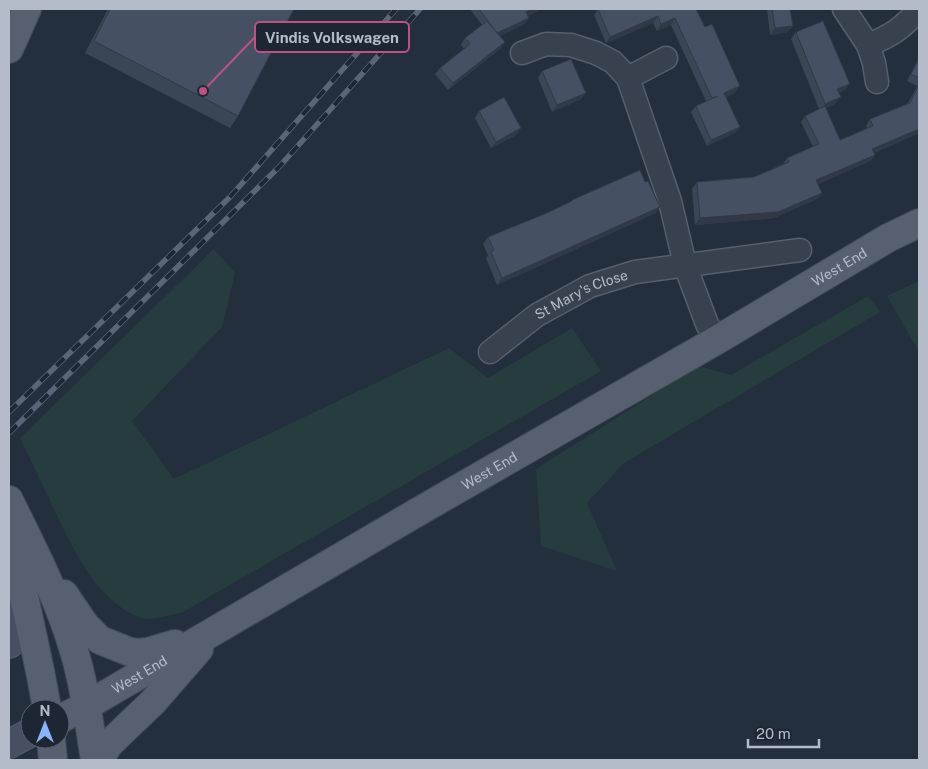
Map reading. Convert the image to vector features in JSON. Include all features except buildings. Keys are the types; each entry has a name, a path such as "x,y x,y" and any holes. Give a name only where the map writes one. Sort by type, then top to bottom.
{"main road":[{"path":"9,49 27,9"},
{"name":"West End","path":"70,714 717,340 888,238 919,223"},
{"path":"9,500 36,554 59,609 74,652 95,760"},
{"path":"9,527 45,699"},
{"path":"36,554 85,625 100,640 130,652 139,653 148,652 214,631"},
{"path":"9,566 14,618 12,637 9,644"},
{"path":"100,760 109,744 153,702 214,631"}],"street":[{"path":"844,9 868,46 874,63 876,82"},
{"path":"868,46 889,37 907,23 919,9"},
{"path":"522,53 546,44 571,45 596,53 613,62 628,78 670,201 685,265 707,324 717,340"},
{"path":"628,78 666,58"},
{"name":"St Mary's Close","path":"490,352 537,315 590,286 635,272 800,250"}],"green space":[{"path":"214,249 235,273 222,327 132,421 174,479 449,348 488,378 572,328 601,371 183,612 149,619 138,617 122,608 109,597 86,570 68,538 20,438"},
{"path":"919,281 919,352 887,296"},
{"path":"868,296 880,312 624,463 587,503 617,571 541,546 536,469 698,366 731,375"}],"railway":[{"path":"9,412 230,197 396,9"},
{"path":"9,433 279,167 420,9"}],"place":[{"name":"Vindis Volkswagen","path":"203,91"}]}
